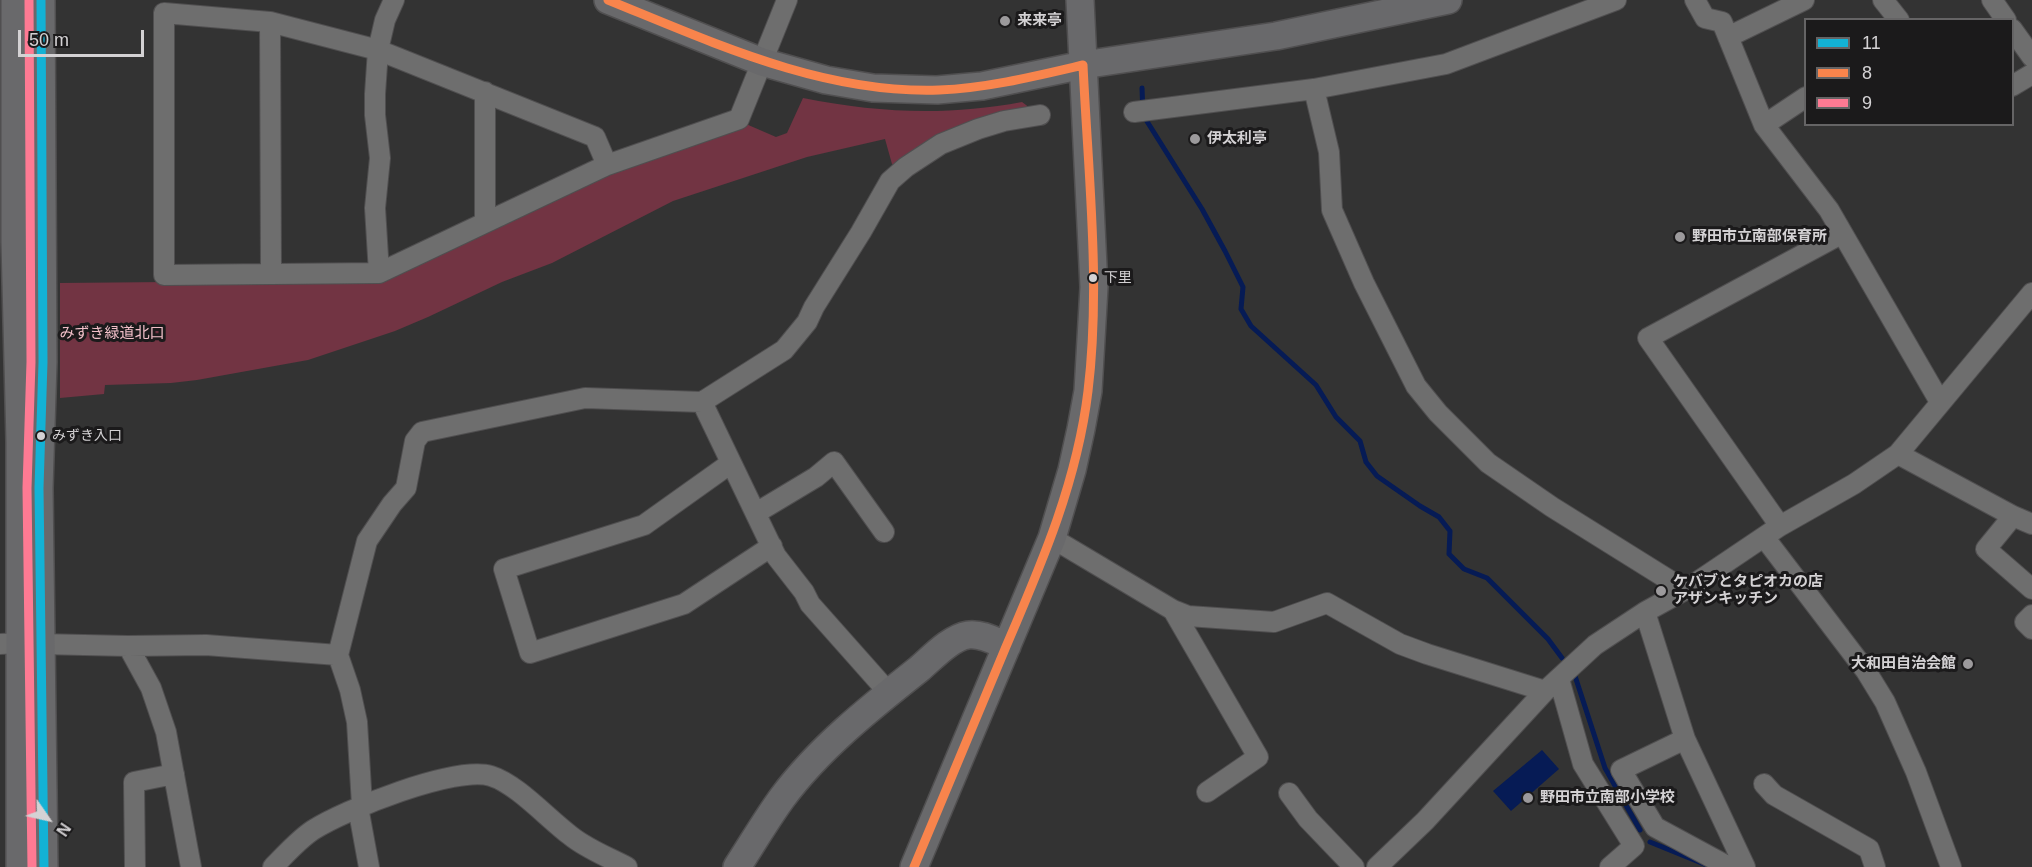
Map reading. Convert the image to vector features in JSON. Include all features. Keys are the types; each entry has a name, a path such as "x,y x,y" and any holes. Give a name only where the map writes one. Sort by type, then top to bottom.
{"street":[{"path":"15,0 8,242 20,442 20,867"},
{"path":"41,0 43,362 39,488 20,644 44,867"},
{"path":"379,273 375,208 380,158 375,115 378,50 385,20 394,0"},
{"path":"608,0 762,62 851,85 919,90 982,86 1083,65 1275,36 1448,0"},
{"path":"607,165 595,137 378,50 270,22 164,13 164,274 379,273 607,165 739,119 787,0"},
{"path":"914,867 1052,538 1072,471 1081,429 1088,391 1092,348 1094,287 1080,0"},
{"path":"1134,112 1314,89 1446,64 1616,0"},
{"path":"1695,0 1705,18 1722,22 1764,125 1829,210 1940,402"},
{"path":"1728,37 1804,0"},
{"path":"1883,0 1897,18"},
{"path":"1992,0 2005,18"},
{"path":"270,22 271,273"},
{"path":"2014,30 2032,57"},
{"path":"2014,85 2032,74"},
{"path":"1314,89 1329,152 1332,210 1364,283 1416,387 1438,413 1488,463 1552,507 1685,590"},
{"path":"485,92 485,221"},
{"path":"1764,125 1804,98"},
{"path":"369,867 360,806 357,722 350,690 338,656 367,541 406,488 415,441 422,432 585,399 702,402 784,350 807,322 890,181 899,173 941,144 1004,121 1040,116"},
{"path":"1841,234 1648,338 1885,702 1917,772 1951,867"},
{"path":"1377,867 1425,820 1552,685 1595,645 1645,612 1685,590 1772,531 1854,484 1898,454 2032,293"},
{"path":"702,402 772,546 810,604 888,693"},
{"path":"1898,454 2032,524"},
{"path":"756,513 816,477 834,462 884,532"},
{"path":"731,463 644,525 504,569 530,653 684,604 772,546"},
{"path":"2013,516 1986,549 2032,590"},
{"path":"1052,538 1173,610 1188,616 1274,622 1327,603 1400,644 1426,654 1552,685"},
{"path":"1173,610 1258,757 1207,792"},
{"path":"1645,612 1685,739 1745,867"},
{"path":"2032,615 2025,622 2032,629"},
{"path":"737,867 782,798 806,770 832,743 888,693 952,642 965,635 985,637 1007,646"},
{"path":"20,644 206,645 338,656"},
{"path":"128,646 151,688 166,732 191,867"},
{"path":"1552,685 1583,764 1634,846"},
{"path":"1685,739 1621,770 1654,827 1729,867"},
{"path":"135,867 134,782 174,774"},
{"path":"273,867 299,840 316,828 360,806 442,779 470,774 490,776 520,792 573,838 627,867"},
{"path":"1764,784 1774,795 1869,849 1875,867"},
{"path":"1289,793 1308,819 1354,867"},
{"path":"1610,867 1654,827"}],"green space":[{"name":"みずき緑道北口","path":"803,98 858,107 912,111 967,109 1022,102 1034,111 895,166 892,164 885,139 807,157 673,201 552,263 502,282 395,331 308,360 197,380 105,385 104,394 60,398 60,283 381,280 599,178 746,124 776,137 787,133"}],"shaded area":[{"path":"1542,750 1559,769 1511,811 1493,791"}],"waterway":[{"path":"1142,88 1143,115 1202,209 1225,251 1243,287 1241,309 1251,326 1316,385 1336,417 1360,441 1366,462 1377,476 1439,517 1450,531 1449,554 1464,569 1487,578 1548,639 1562,658"},
{"path":"1575,676 1605,768 1640,830"},
{"path":"1650,842 1709,866"}],"transit line":[{"name":"9","path":"29,0 31,362 27,488 32,867"},
{"name":"11","path":"41,0 43,362 39,488 44,867"},
{"name":"8","path":"608,0 770,63 853,84 896,89 957,89 1012,81 1083,65 1093,269 1092,351 1083,425 1066,491 1044,555 914,867"}],"place":[{"name":"来来亭","path":"1005,21"},
{"name":"伊太利亭","path":"1195,139"},
{"name":"野田市立南部保育所","path":"1680,237"},
{"name":"下里","path":"1093,278"},
{"name":"みずき入口","path":"41,436"},
{"name":"ケバブとタピオカの店 アザンキッチン","path":"1661,591"},
{"name":"大和田自治会館","path":"1968,664"},
{"name":"野田市立南部小学校","path":"1528,798"}]}
